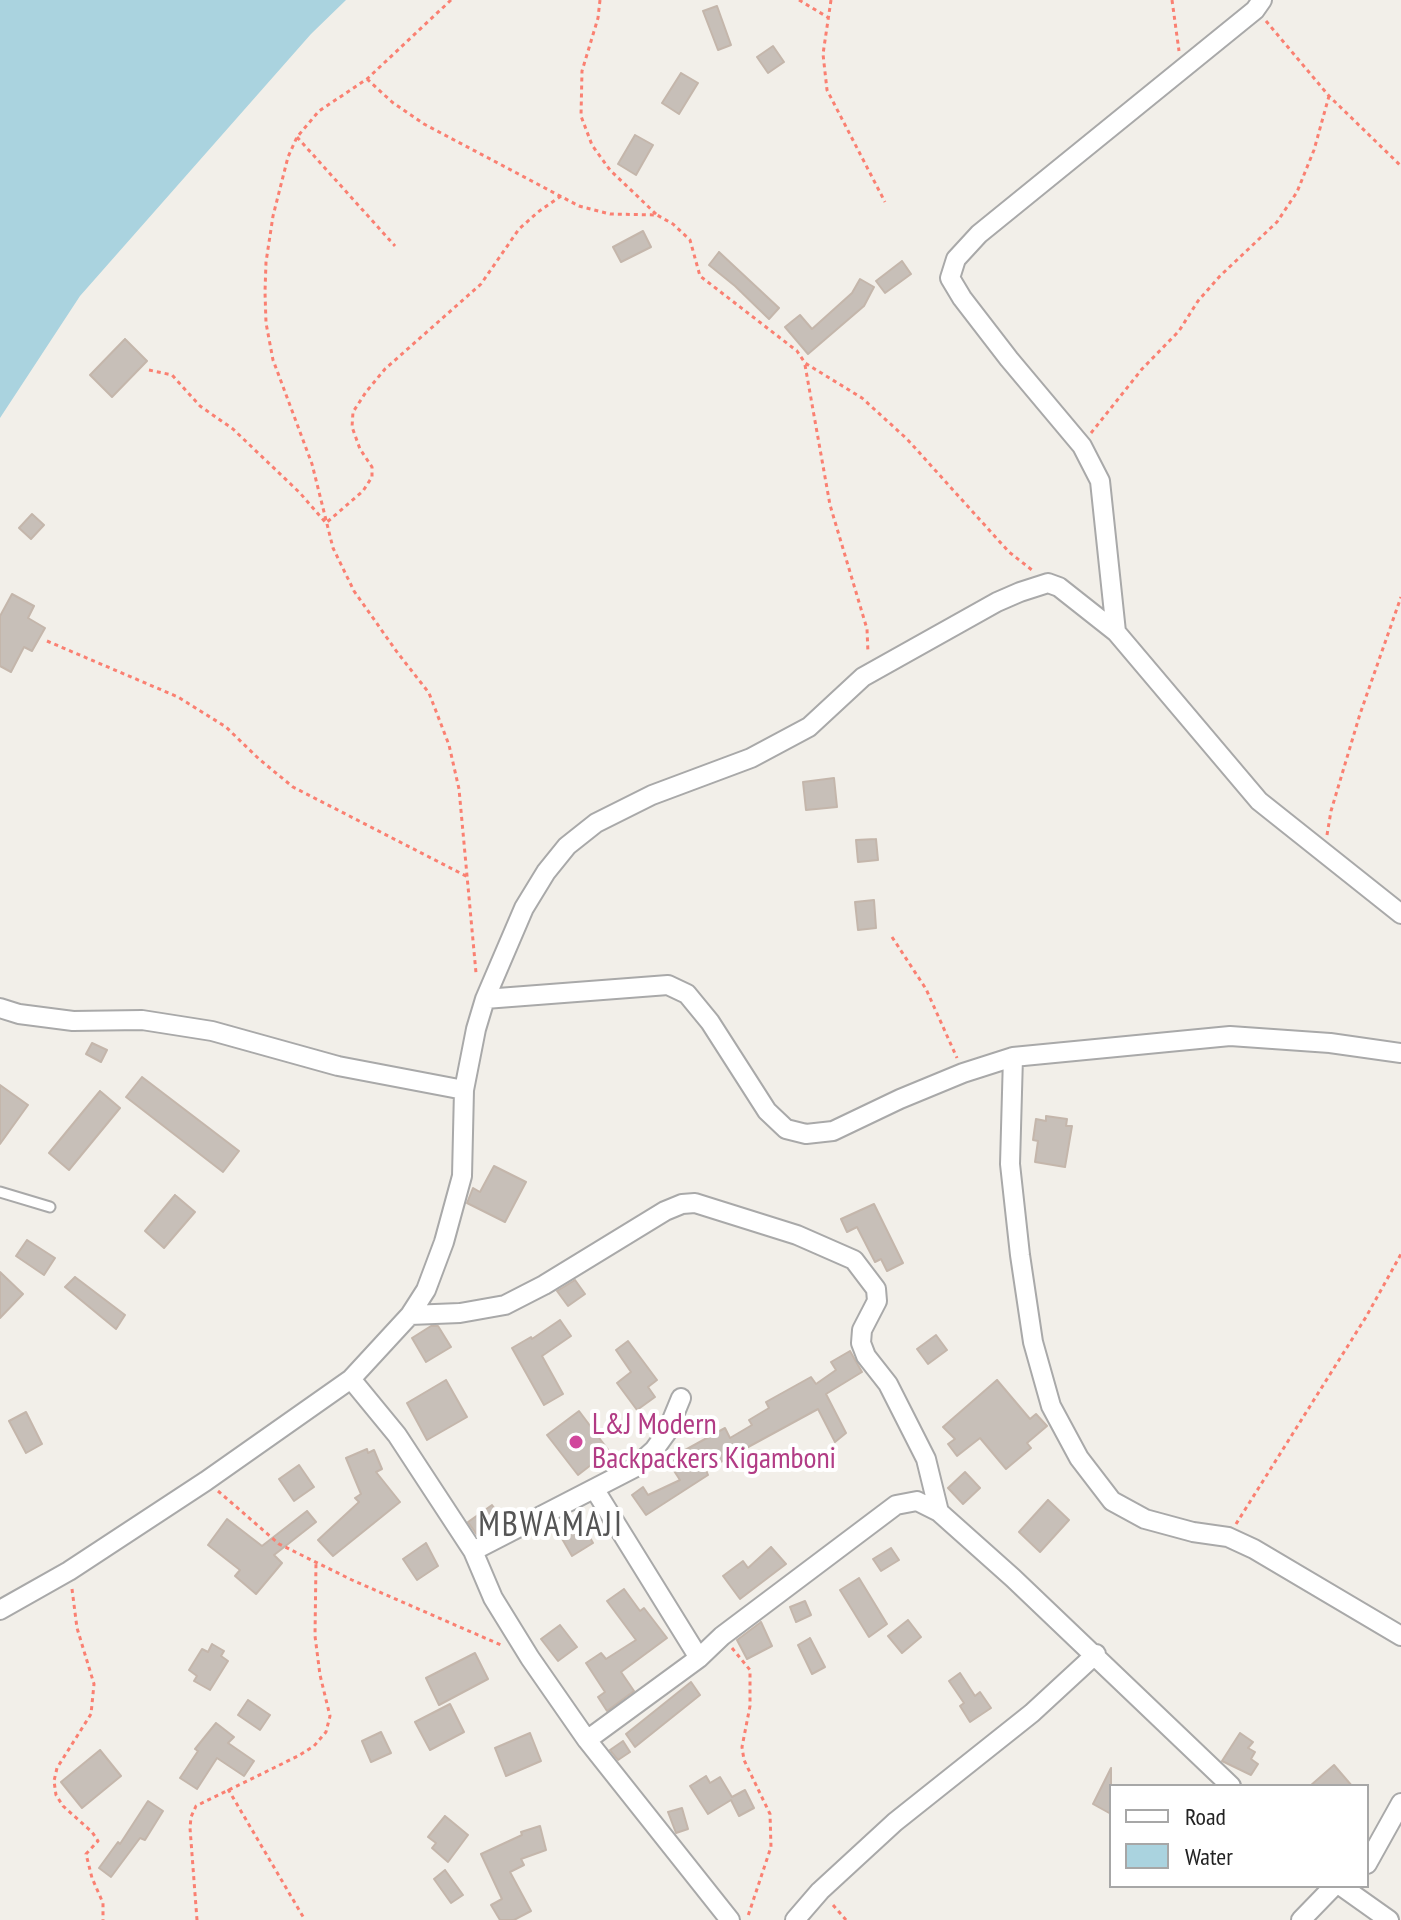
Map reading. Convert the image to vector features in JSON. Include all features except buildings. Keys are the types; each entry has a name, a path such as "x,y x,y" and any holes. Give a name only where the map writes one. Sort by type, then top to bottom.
{"street":[{"path":"1116,632 1100,481 1082,446 962,298 950,278 956,259 979,234 1258,5"},
{"path":"0,1610 69,1571 206,1481 351,1379 410,1315 426,1290 444,1242 462,1176 464,1090 485,999 524,908 546,872 567,846 596,823 652,795 751,758 809,727 863,677 997,602 1048,583 1059,587 1116,632 1259,801 1401,914"},
{"path":"485,999 668,985 687,994 710,1022 767,1111 786,1129 806,1134 833,1131 963,1073 1013,1057 1230,1036 1330,1043 1401,1053"},
{"path":"0,1008 19,1014 73,1021 142,1020 212,1031 338,1066 464,1090"},
{"path":"1013,1057 1010,1164 1033,1342 1051,1406 1079,1458 1112,1501 1145,1519 1193,1532 1228,1537 1300,1575 1401,1636"},
{"path":"410,1315 460,1313 505,1305 682,1204 695,1203 797,1235 854,1260 876,1289 877,1301 862,1330 861,1343 866,1356 888,1384 926,1459 939,1512"},
{"path":"351,1379 397,1435 473,1551 493,1598 587,1740 730,1920"},
{"path":"473,1551 634,1468 654,1450 667,1432 681,1398"},
{"path":"595,1490 699,1658"},
{"path":"587,1740 699,1658 722,1636 896,1505 917,1501 939,1512 1096,1654 1229,1784"},
{"path":"795,1920 820,1891 895,1822 1032,1713 1096,1654"},
{"path":"1369,1860 1401,1803"},
{"path":"1301,1920 1345,1888 1389,1920"}],"lane":[{"path":"0,1192 50,1207"}],"path":[{"path":"451,0 367,79 319,111 297,137 288,157 273,216 266,262 266,323 273,360 312,464 333,548 354,591 429,693 449,745 459,789 477,976 485,999"},
{"path":"600,0 598,18 582,71 581,116 592,145 610,170 657,215 690,240 700,276 786,342 805,363 862,398 896,428 1009,552 1048,583"},
{"path":"799,0 829,18"},
{"path":"831,0 823,54 827,90 885,202"},
{"path":"1172,0 1182,67"},
{"path":"1258,5 1329,96 1401,166"},
{"path":"367,79 392,102 457,144 579,206 610,214 657,215"},
{"path":"1082,446 1142,369 1179,331 1198,301 1277,222 1297,192 1314,150 1329,96"},
{"path":"297,137 395,246"},
{"path":"326,523 363,491 372,477 372,467 360,449 352,427 353,412 366,392 385,369 481,284 519,229 561,196"},
{"path":"805,363 830,505 867,629 869,646 863,677"},
{"path":"149,370 172,375 200,406 233,429 300,493 326,523"},
{"path":"1324,854 1331,811 1360,714 1401,597"},
{"path":"47,641 178,697 226,727 293,787 468,877"},
{"path":"892,937 926,989 963,1073"},
{"path":"1228,1537 1366,1317 1401,1254"},
{"path":"206,1481 279,1544 502,1646"},
{"path":"197,1920 191,1817 196,1806 298,1756 314,1746 326,1732 330,1716 315,1636 316,1562"},
{"path":"69,1571 77,1628 94,1684 91,1714 57,1768 54,1781 56,1795 63,1806 98,1841 86,1854 103,1903 103,1920"},
{"path":"722,1636 750,1670 750,1706 742,1747 744,1760 770,1814 771,1847 747,1920"},
{"path":"228,1789 305,1920"},
{"path":"820,1891 846,1920"}],"water":[{"path":"0,0 346,0 311,34 80,296 0,418"}],"place":[{"name":"L&J Modern Backpackers Kigamboni","path":"576,1442"}],"district":[{"name":"MBWAMAJI","path":"551,1526"}]}
